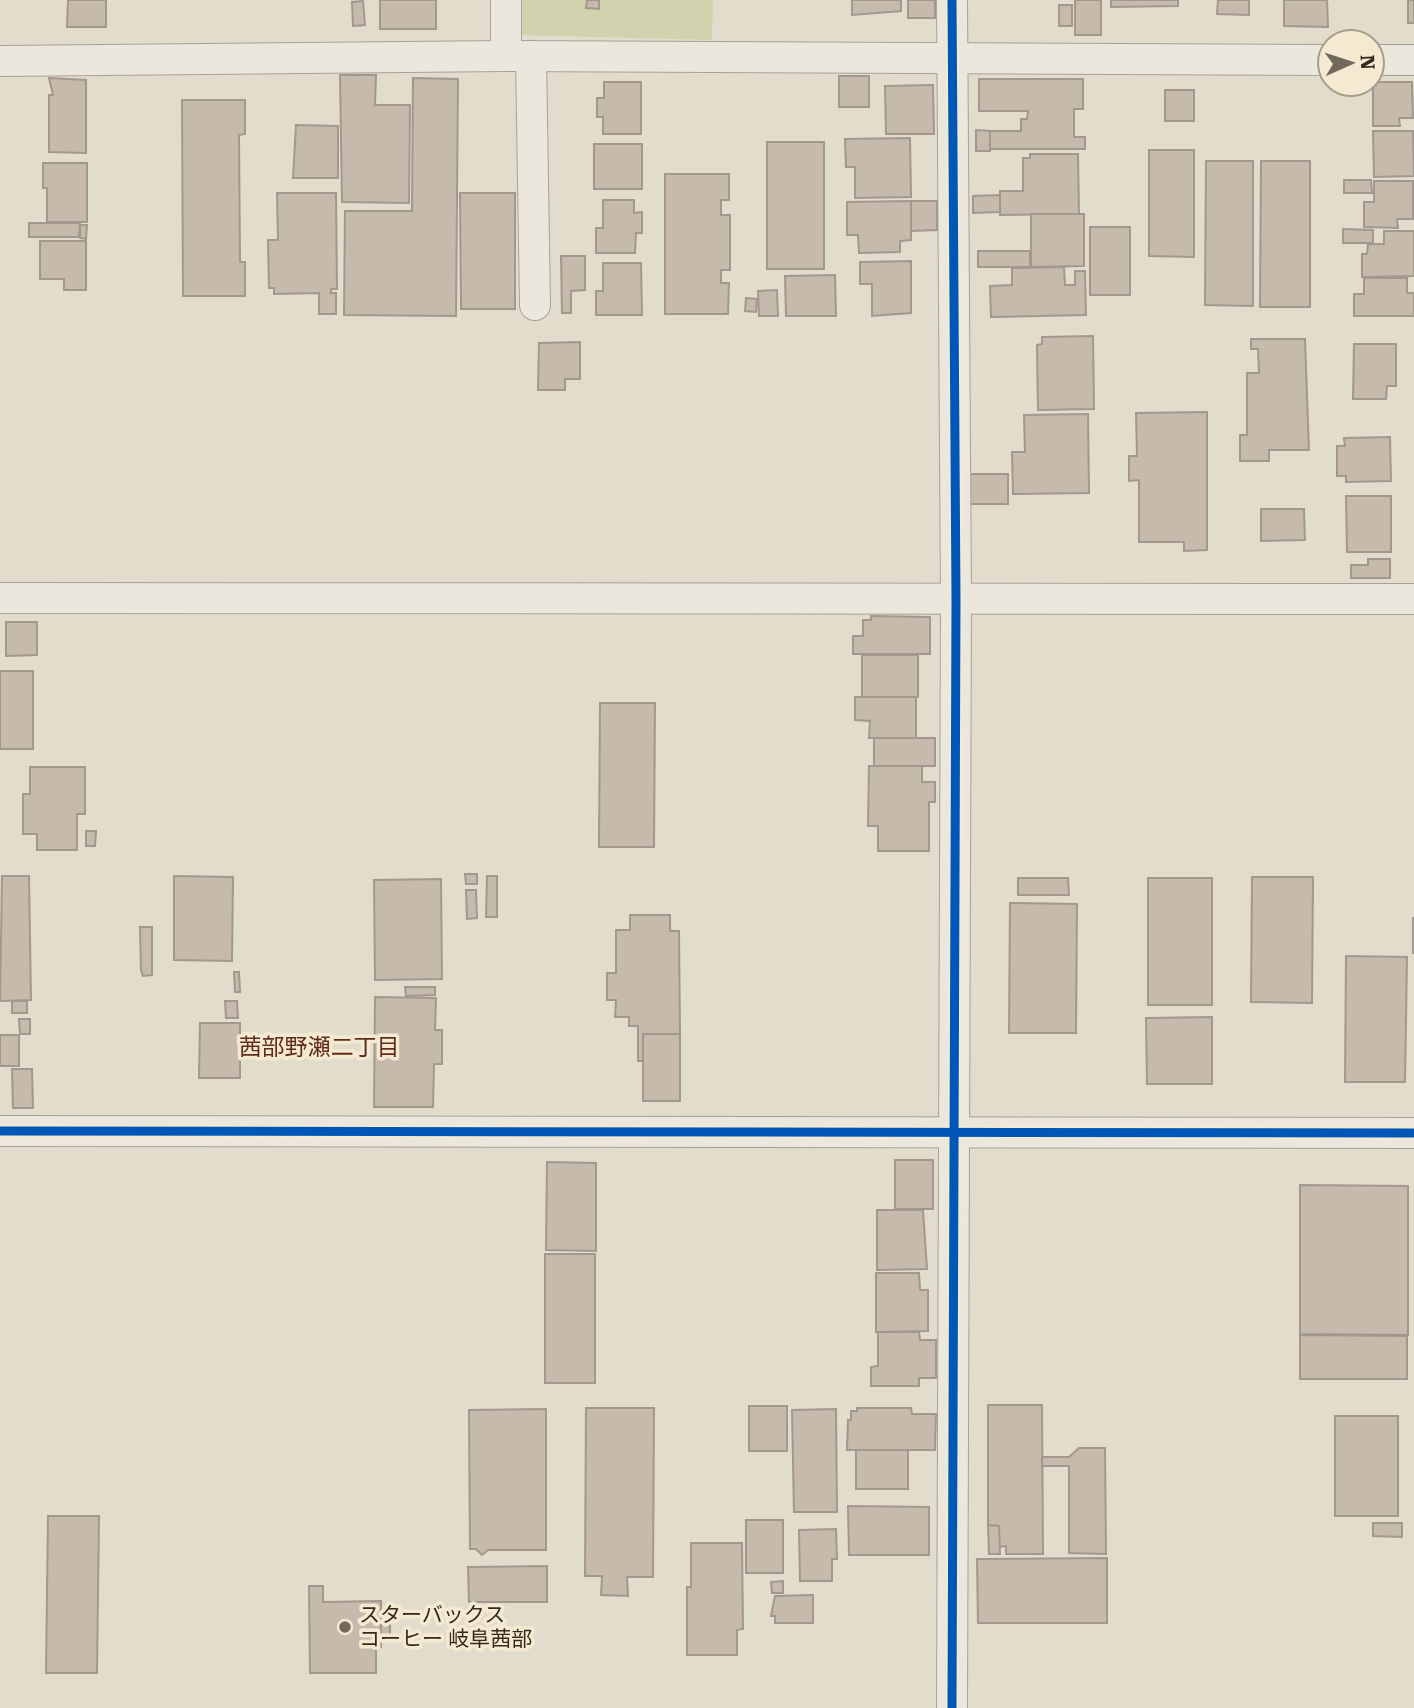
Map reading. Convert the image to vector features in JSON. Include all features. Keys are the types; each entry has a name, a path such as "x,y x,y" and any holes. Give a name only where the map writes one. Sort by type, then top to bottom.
{"street":[{"path":"506,0 519,56 535,305"},
{"path":"952,0 956,600 952,1708"},
{"path":"0,61 519,56 1316,60"},
{"path":"1386,60 1414,60"},
{"path":"0,598 1414,599"},
{"path":"0,1131 1414,1133"}],"green space":[{"path":"518,0 713,0 712,40 517,35"}],"building":[{"path":"68,0 106,0 106,27 67,27"},
{"path":"380,0 436,0 436,29 380,29"},
{"path":"587,0 599,0 599,9 586,8"},
{"path":"852,0 901,0 901,11 852,15"},
{"path":"908,0 935,0 935,18 908,18"},
{"path":"1075,0 1101,0 1101,35 1075,35"},
{"path":"1111,0 1178,0 1178,6 1111,7"},
{"path":"1218,0 1249,0 1249,15 1217,14"},
{"path":"1284,0 1327,0 1328,27 1284,26"},
{"path":"1408,0 1414,0 1414,23 1408,23"},
{"path":"363,1 365,25 353,26 352,2"},
{"path":"1059,5 1072,5 1072,26 1059,26"},
{"path":"340,75 376,75 375,105 410,105 409,203 342,202"},
{"path":"839,76 869,76 869,107 839,107"},
{"path":"49,78 86,80 86,153 49,152 49,95 53,95"},
{"path":"413,78 458,79 456,316 344,315 345,211 412,211"},
{"path":"979,79 1083,79 1083,109 1074,109 1074,137 1085,137 1085,149 990,149 990,131 1021,131 1021,119 1027,119 1028,111 979,111"},
{"path":"604,82 641,82 641,134 603,134 603,117 597,117 597,98 604,98"},
{"path":"1386,82 1412,82 1413,118 1399,118 1400,126 1373,126 1373,98 1386,98"},
{"path":"933,85 934,134 886,134 885,86"},
{"path":"1165,90 1194,90 1194,121 1165,121"},
{"path":"182,100 245,100 245,134 239,135 240,262 245,262 245,296 183,296"},
{"path":"296,125 338,126 338,178 293,178"},
{"path":"976,130 990,131 990,151 976,151"},
{"path":"1373,131 1413,131 1414,176 1374,177"},
{"path":"910,138 911,197 855,198 855,167 846,167 845,139"},
{"path":"767,142 824,142 824,269 767,269"},
{"path":"594,144 642,144 642,189 594,189"},
{"path":"1149,150 1194,150 1194,257 1149,256"},
{"path":"1030,154 1078,154 1079,214 1000,215 1000,191 1023,191 1023,158 1030,158"},
{"path":"1206,161 1253,161 1253,306 1205,305"},
{"path":"1261,161 1310,161 1310,307 1260,307"},
{"path":"43,163 87,163 87,222 47,222 47,188 43,188"},
{"path":"665,174 729,174 729,200 721,200 721,215 730,215 730,270 721,270 721,283 729,283 728,314 665,314"},
{"path":"1344,180 1371,180 1372,193 1344,193"},
{"path":"1374,181 1413,181 1413,219 1397,219 1398,228 1364,227 1364,202 1374,202"},
{"path":"277,193 336,193 337,289 331,289 331,293 336,293 336,314 319,314 319,293 274,294 274,288 269,288 268,240 278,240"},
{"path":"460,193 515,193 515,309 461,309"},
{"path":"1000,195 1000,212 973,213 973,196"},
{"path":"603,200 634,200 634,213 642,212 642,233 636,233 635,253 596,253 596,228 603,228"},
{"path":"911,201 911,240 900,241 900,252 859,253 858,235 847,235 847,202"},
{"path":"911,201 937,201 937,230 911,231"},
{"path":"1031,214 1084,214 1084,266 1031,267"},
{"path":"29,223 80,223 79,237 29,237"},
{"path":"80,225 87,225 86,239 80,238"},
{"path":"1090,227 1130,227 1130,295 1090,295"},
{"path":"1343,229 1373,230 1373,243 1343,243"},
{"path":"1384,231 1414,231 1414,276 1362,277 1362,254 1367,254 1368,244 1384,244"},
{"path":"40,241 86,241 86,290 64,290 64,279 40,279"},
{"path":"978,251 1030,251 1030,267 978,267"},
{"path":"561,256 585,256 585,290 571,291 571,313 562,313"},
{"path":"911,261 911,313 872,316 872,284 860,284 860,262"},
{"path":"603,263 641,263 642,315 596,315 596,291 603,291"},
{"path":"1064,267 1065,285 1075,285 1075,271 1085,271 1086,315 991,317 990,286 1012,285 1012,268"},
{"path":"835,275 836,316 786,316 785,276"},
{"path":"1364,278 1407,278 1407,293 1414,293 1414,316 1354,316 1354,294 1364,294"},
{"path":"777,290 778,316 759,316 758,291"},
{"path":"746,298 757,299 756,312 745,311"},
{"path":"1093,336 1094,409 1038,410 1037,345 1042,344 1042,337"},
{"path":"1251,339 1305,339 1309,450 1269,450 1269,461 1240,461 1240,435 1247,435 1247,373 1259,373 1258,349 1251,349"},
{"path":"580,342 580,379 565,379 565,390 538,390 539,343"},
{"path":"1354,344 1396,344 1396,386 1387,386 1386,399 1353,399"},
{"path":"1207,412 1207,550 1184,551 1184,542 1139,542 1139,480 1129,481 1129,456 1137,456 1136,413"},
{"path":"1088,414 1089,493 1013,494 1012,452 1025,452 1024,415"},
{"path":"1390,437 1391,481 1346,482 1346,476 1337,476 1337,446 1345,446 1344,438"},
{"path":"970,474 1008,474 1008,504 970,504"},
{"path":"1346,496 1391,496 1391,552 1347,552"},
{"path":"1261,509 1304,509 1305,540 1261,541"},
{"path":"1368,559 1390,559 1390,578 1351,578 1351,565 1368,565"},
{"path":"871,616 930,617 930,654 853,654 853,636 863,636 863,620 871,620"},
{"path":"6,622 37,622 37,655 6,656"},
{"path":"862,655 918,655 918,697 862,697"},
{"path":"0,671 33,671 33,749 0,749"},
{"path":"855,697 916,697 916,738 869,738 870,721 855,720"},
{"path":"600,703 655,703 654,847 599,847"},
{"path":"874,738 935,738 935,766 874,766"},
{"path":"869,766 922,766 922,782 935,782 935,802 929,802 929,851 878,851 878,826 868,826"},
{"path":"30,767 85,767 85,814 77,814 77,850 37,850 37,834 23,834 23,794 30,794"},
{"path":"86,831 96,831 95,846 86,846"},
{"path":"465,874 477,874 477,884 466,884"},
{"path":"2,876 29,876 31,1000 0,1001"},
{"path":"174,876 233,877 232,961 174,960"},
{"path":"487,876 497,876 497,917 486,917"},
{"path":"1252,877 1313,877 1312,1003 1251,1002"},
{"path":"1018,878 1068,878 1069,895 1018,895"},
{"path":"1148,878 1212,878 1212,1005 1148,1005"},
{"path":"441,879 442,979 375,980 374,880"},
{"path":"466,890 476,890 477,918 467,919"},
{"path":"1010,903 1077,904 1076,1033 1009,1033"},
{"path":"630,915 670,915 670,931 679,931 680,1034 643,1034 643,1061 638,1061 638,1026 629,1026 629,1017 615,1017 616,1000 607,1000 607,973 616,973 616,930 630,930"},
{"path":"1414,918 1414,953 1413,953"},
{"path":"140,927 152,927 152,975 143,976 141,970"},
{"path":"1346,956 1407,957 1405,1082 1345,1082"},
{"path":"234,972 239,972 240,992 235,992"},
{"path":"405,987 435,987 435,995 406,996"},
{"path":"375,997 436,998 435,1030 442,1030 442,1064 434,1064 433,1107 374,1107"},
{"path":"12,1001 27,1001 27,1013 12,1013"},
{"path":"225,1001 237,1001 238,1018 226,1018"},
{"path":"1212,1017 1212,1084 1147,1084 1146,1018"},
{"path":"19,1019 30,1019 30,1034 20,1034"},
{"path":"200,1023 240,1023 240,1078 199,1078"},
{"path":"643,1034 680,1034 680,1101 643,1101"},
{"path":"0,1035 19,1035 19,1066 0,1066"},
{"path":"12,1069 32,1069 33,1108 13,1108"},
{"path":"895,1160 933,1160 933,1209 895,1209"},
{"path":"547,1162 596,1163 596,1251 546,1250"},
{"path":"1300,1185 1408,1186 1408,1335 1300,1334"},
{"path":"877,1210 923,1210 927,1269 877,1270"},
{"path":"545,1254 595,1254 595,1383 545,1383"},
{"path":"876,1273 919,1273 920,1290 928,1290 928,1331 876,1332"},
{"path":"878,1332 919,1332 920,1340 936,1340 936,1378 919,1378 919,1386 871,1386 871,1367 878,1366"},
{"path":"1300,1335 1407,1336 1407,1379 1300,1379"},
{"path":"988,1405 1042,1405 1043,1554 1006,1554 1006,1546 999,1547 999,1526 988,1525"},
{"path":"749,1406 787,1406 787,1451 749,1451"},
{"path":"586,1408 654,1408 653,1577 627,1577 628,1596 601,1595 602,1576 585,1576"},
{"path":"857,1408 911,1408 912,1414 936,1414 935,1450 847,1450 848,1420 851,1420 851,1411 857,1411"},
{"path":"546,1409 546,1550 488,1550 482,1555 476,1549 470,1549 469,1410"},
{"path":"836,1409 837,1512 794,1512 792,1410"},
{"path":"1335,1416 1398,1416 1398,1516 1335,1516"},
{"path":"1079,1448 1105,1448 1106,1554 1069,1553 1069,1466 1042,1466 1042,1457 1069,1457"},
{"path":"856,1450 908,1450 908,1489 856,1489"},
{"path":"848,1506 929,1507 929,1555 849,1555"},
{"path":"48,1516 99,1516 97,1673 46,1673"},
{"path":"746,1520 783,1520 783,1573 746,1573"},
{"path":"1373,1523 1402,1523 1402,1537 1373,1536"},
{"path":"988,1525 999,1526 1000,1554 989,1554"},
{"path":"836,1529 837,1559 832,1559 832,1581 800,1581 799,1530"},
{"path":"691,1543 742,1543 743,1629 737,1630 737,1655 687,1655 687,1587 691,1587"},
{"path":"1107,1558 1107,1623 978,1623 977,1559"},
{"path":"547,1566 547,1602 469,1602 468,1567"},
{"path":"783,1581 783,1593 772,1593 771,1582"},
{"name":"スターバックス コーヒー 岐阜茜部","path":"309,1586 323,1586 323,1602 381,1601 381,1647 376,1646 376,1673 310,1673"},
{"path":"813,1595 813,1623 775,1623 775,1616 771,1616 775,1596"},
{"path":"381,1618 390,1618 390,1635 381,1635"}],"cycle path":[{"path":"952,0 956,600 952,1708"},
{"path":"0,1131 1414,1133"}],"place":[{"name":"スターバックス コーヒー 岐阜茜部","path":"345,1627"}],"district":[{"name":"茜部野瀬二丁目","path":"319,1047"}]}
